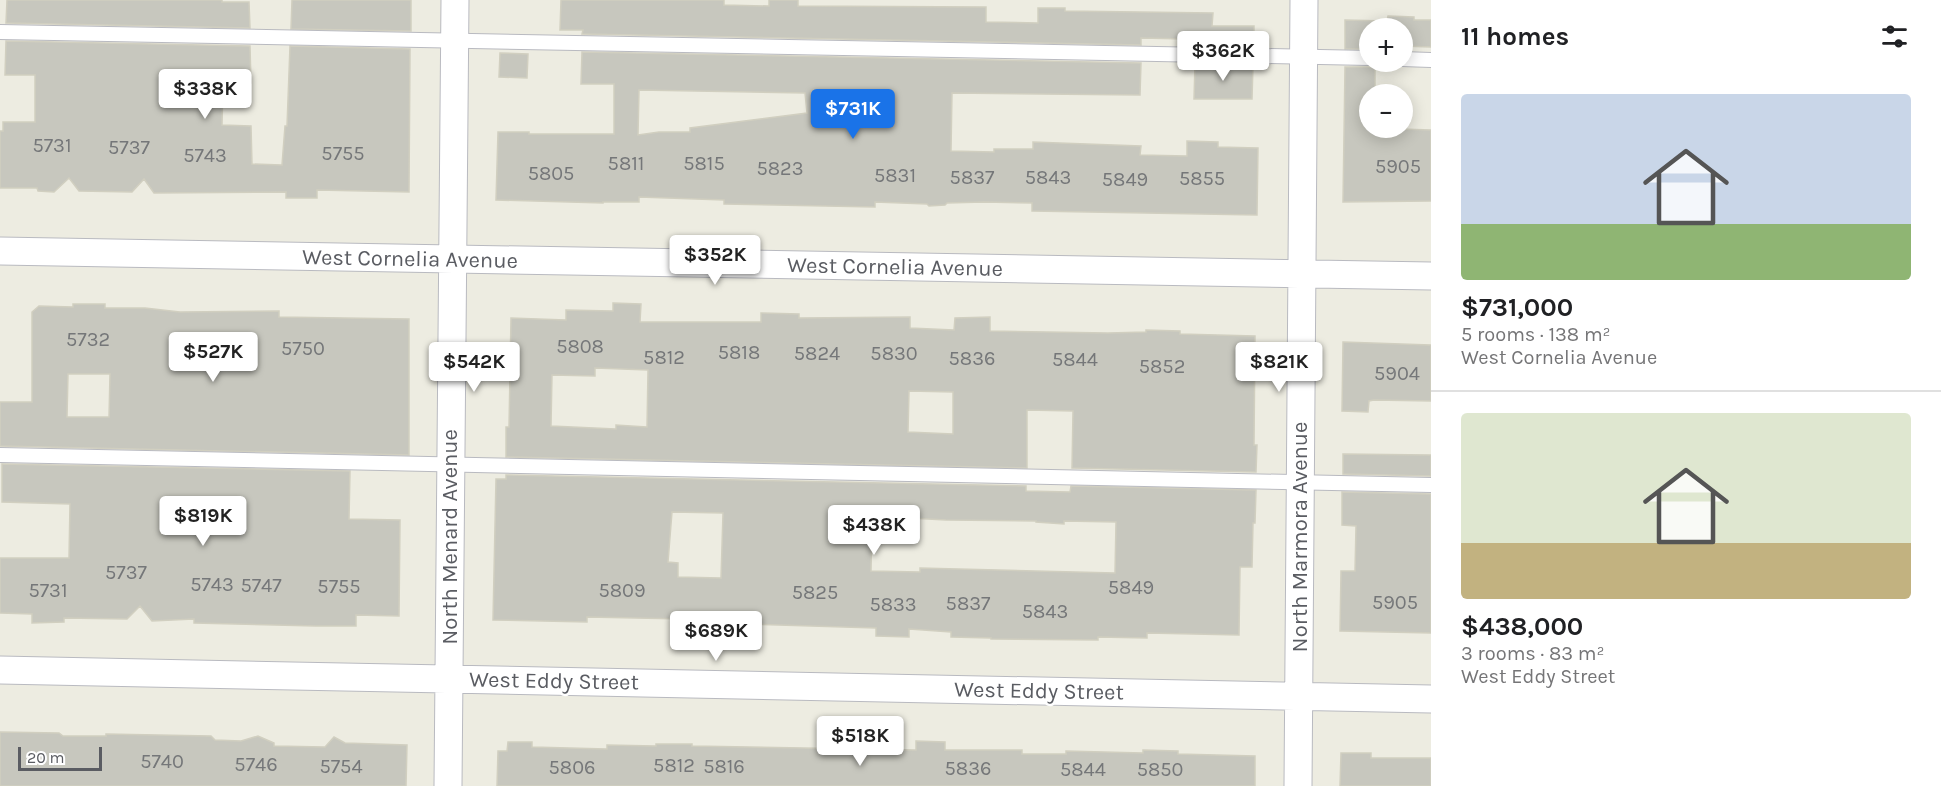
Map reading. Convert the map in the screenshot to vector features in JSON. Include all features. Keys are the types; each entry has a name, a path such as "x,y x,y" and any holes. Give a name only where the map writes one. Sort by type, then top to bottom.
{"street":[{"name":"North Menard Avenue","path":"448,786 454,0"},
{"name":"North Marmora Avenue","path":"1298,786 1304,0"},
{"name":"West Cornelia Avenue","path":"0,251 1431,276"},
{"name":"West Eddy Street","path":"0,670 1431,699"}],"lane":[{"path":"0,32 1359,58"},
{"path":"1413,59 1431,60"},
{"path":"0,455 1431,484"}],"building":[{"path":"7,0 249,2 250,28 6,23"},
{"path":"292,0 411,0 411,31 291,29"},
{"path":"561,0 724,0 724,5 769,6 769,0 798,0 798,6 986,7 986,22 1038,23 1038,8 1065,8 1065,11 1213,13 1212,26 1254,26 1254,47 1195,46 1195,41 1185,41 1185,39 1141,38 1141,45 582,34 583,30 560,30"},
{"path":"1388,16 1414,17 1414,20 1431,20 1431,47 1413,46 1413,18 1388,18"},
{"path":"1345,20 1359,20 1359,49 1345,49"},
{"path":"6,41 250,46 251,83 223,83 222,125 251,126 252,164 282,165 285,126 287,126 290,46 410,49 409,192 317,190 317,198 286,198 286,192 154,193 144,179 132,192 79,191 69,178 54,192 38,191 37,188 0,188 0,131 3,131 3,122 35,122 35,75 5,75"},
{"path":"582,52 1141,63 1140,95 952,93 951,151 994,152 994,149 1033,149 1033,142 1141,146 1140,155 1187,156 1187,141 1218,142 1218,147 1258,148 1257,215 1032,211 1032,203 984,202 929,206 927,204 875,202 875,207 724,204 724,200 639,197 639,202 603,203 496,200 498,132 614,134 614,84 581,84","holes":["639,90 805,93 807,113 690,128 690,132 638,135"]},
{"path":"500,53 528,54 527,78 499,77"},
{"path":"1195,64 1253,65 1252,99 1194,99"},
{"path":"1345,67 1359,67 1359,72 1375,72 1375,84 1359,84 1359,138 1413,138 1413,129 1431,130 1431,201 1343,202"},
{"path":"613,303 641,304 640,322 761,322 761,313 799,314 799,318 910,317 910,328 954,330 955,318 990,317 990,331 1108,333 1146,332 1146,330 1180,331 1180,334 1255,336 1254,445 1257,445 1256,472 1072,468 1073,411 1027,410 1027,468 506,457 506,427 509,427 511,318 566,320 566,310 613,311","holes":["595,368 648,370 647,427 616,425 616,429 551,426 552,375 595,376","909,391 953,392 953,434 908,432"]},
{"path":"73,304 105,304 105,308 145,308 180,312 279,311 279,317 409,319 409,455 0,446 0,402 32,402 32,312 39,306 73,307","holes":["68,374 110,374 109,417 67,417"]},
{"path":"1343,342 1431,345 1431,401 1374,400 1369,401 1368,412 1342,411"},
{"path":"1343,454 1431,455 1431,476 1343,474"},
{"path":"2,464 350,471 349,519 400,520 399,616 356,615 356,626 316,626 194,623 194,619 152,621 140,606 127,619 64,618 64,622 32,623 32,614 0,613 0,558 69,558 70,504 2,502"},
{"path":"506,475 1026,486 1026,491 1070,492 1071,486 1256,490 1252,567 1240,567 1239,635 1147,633 1147,638 1098,637 1098,640 991,639 951,637 951,632 909,629 909,637 876,636 876,628 684,622 684,619 587,617 587,622 493,620 496,479 506,479","holes":["672,512 723,513 721,578 678,577 678,563 668,562","872,516 1036,521 1064,524 1064,521 1116,522 1115,573 920,568 920,572 871,571"]},
{"path":"1342,492 1431,494 1431,633 1340,631 1341,571 1355,571 1356,526 1342,525"},
{"path":"0,732 59,733 63,736 106,736 106,734 211,736 215,740 241,741 258,736 274,743 274,746 325,747 334,737 345,743 407,745 406,786 0,786"},
{"path":"916,741 945,742 945,750 1022,750 1022,754 1066,754 1066,751 1143,753 1143,750 1178,751 1178,754 1255,756 1255,786 497,786 498,751 507,751 508,742 532,742 532,747 607,749 607,745 692,744 692,746 916,750"},
{"path":"1341,753 1371,753 1371,758 1431,758 1431,786 1340,786"}]}
